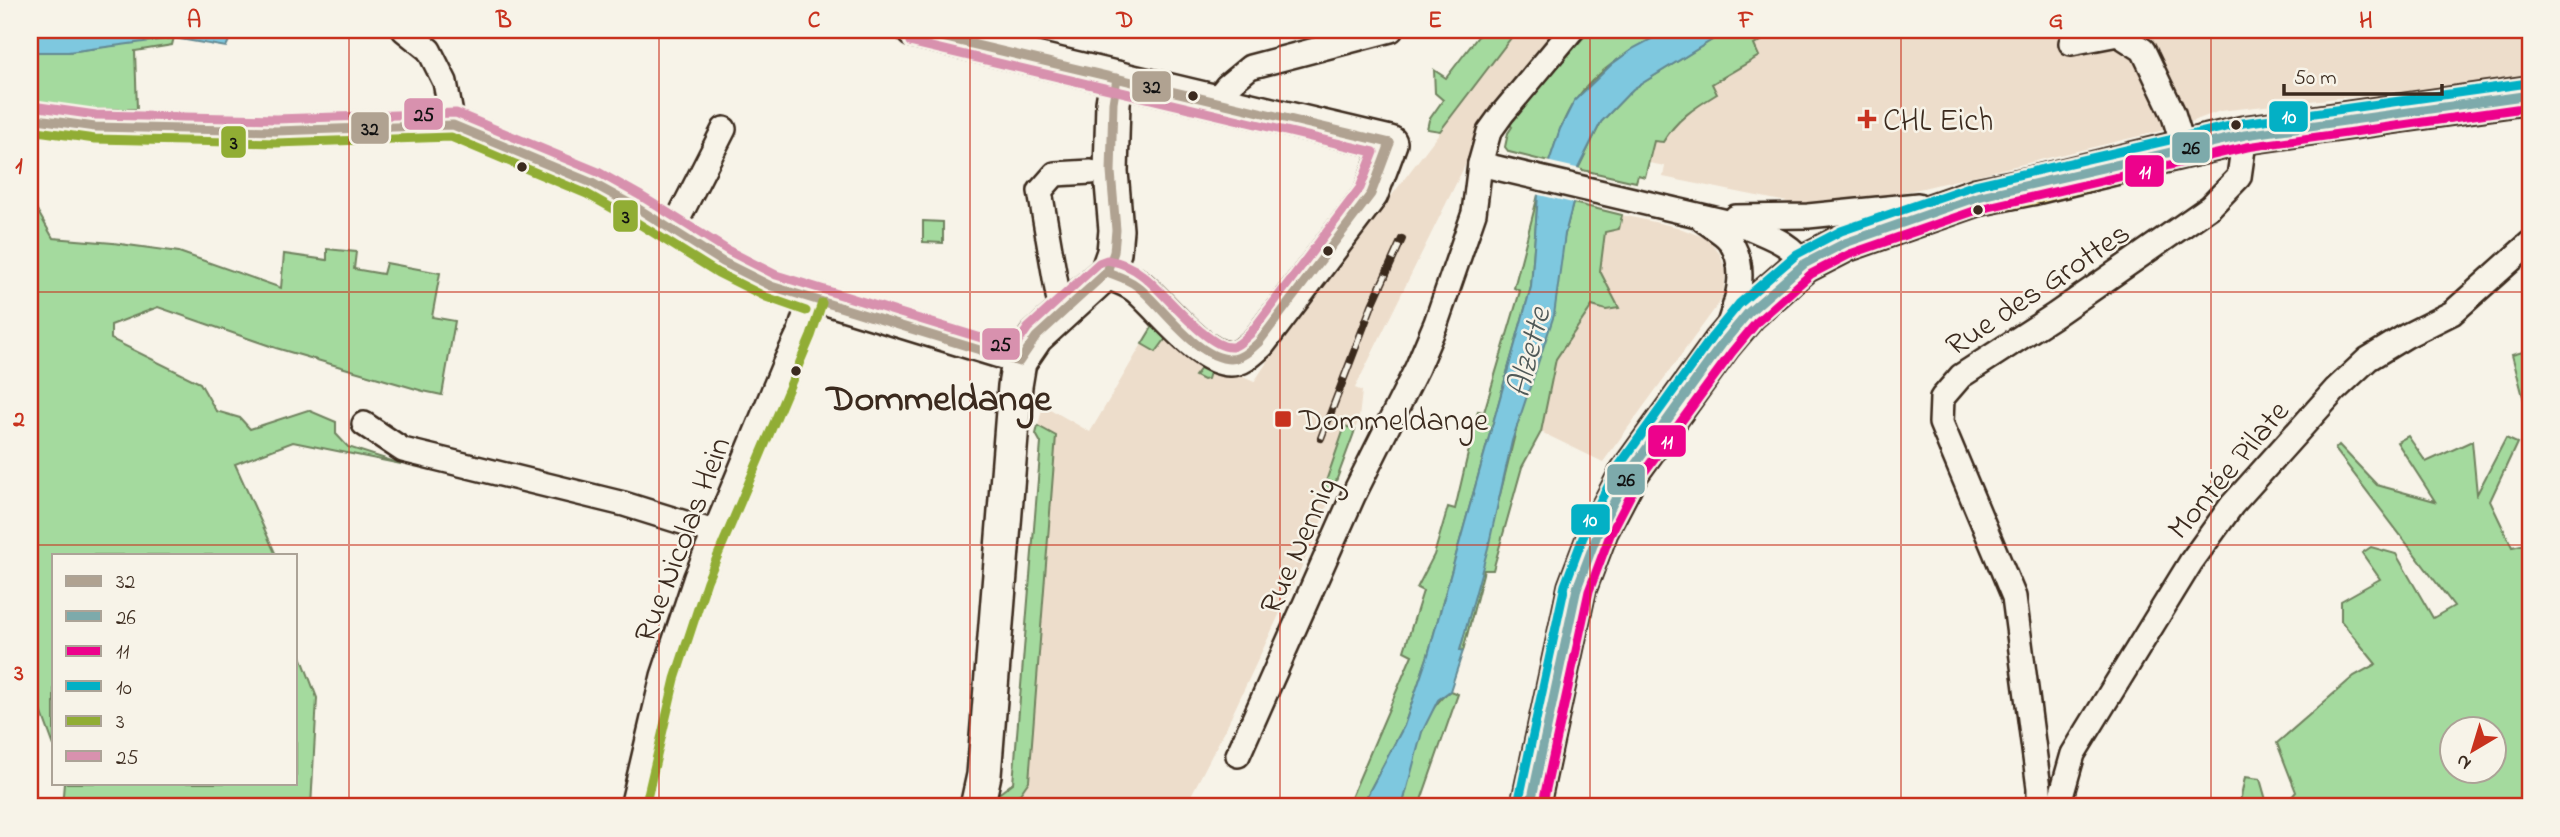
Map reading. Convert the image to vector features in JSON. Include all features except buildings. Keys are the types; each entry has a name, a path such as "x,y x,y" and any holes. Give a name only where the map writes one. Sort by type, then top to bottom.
{"main road":[{"path":"1530,807 1577,588 1599,530 1629,473 1723,344 1748,313 1804,264 1845,243 1977,197 2031,187 2245,135 2530,95"}],"street":[{"path":"404,30 429,50 444,82 453,125"},
{"path":"913,30 1390,143 1371,194 1259,342 1247,353 1232,359 1216,356 1202,348 1136,285 1107,272"},
{"path":"1215,102 1227,86 1250,67 1391,30"},
{"name":"Rue Nennig","path":"1238,755 1353,496 1417,368 1436,323 1489,166 1489,132 1573,30"},
{"path":"2071,43 2118,34 2143,50 2173,113 2184,149"},
{"path":"978,807 984,775 1019,362 1036,337 1107,272 1114,252 1116,230 1111,172 1113,103 1117,78"},
{"path":"30,118 95,127 276,131 453,125 592,183 723,262 771,286 1019,362"},
{"path":"672,231 724,128"},
{"name":"Rue des Grottes","path":"2039,807 2039,788 2014,597 1941,423 1942,398 1961,376 2210,206 2239,177 2245,135"},
{"path":"1489,166 1748,227 1786,244 1797,252 1804,264"},
{"path":"1061,313 1040,191 1055,174 1091,172"},
{"path":"1701,215 1767,217 1888,209 1977,197"},
{"path":"1701,215 1729,240 1740,266 1739,294 1723,344"},
{"name":"Montée Pilate","path":"2057,807 2073,754 2191,562 2232,505 2335,390 2368,359 2452,313 2530,243"},
{"name":"Rue Nicolas Hein","path":"632,807 663,676 714,532 800,331 810,299"},
{"path":"365,424 403,450 624,504 714,532"}],"shaded area":[{"path":"1517,30 1562,30 1477,141 1355,388 1362,391 1359,418 1355,430 1346,426 1323,490 1332,492 1316,536 1226,728 1185,807 995,807 996,803 1020,794 1029,781 1056,436 1038,426 1043,405 1090,432 1142,344 1156,352 1167,337 1211,369 1254,382 1275,350"},
{"path":"1781,30 2530,30 2530,79 2420,94 2337,98 2220,111 2177,127 1919,189 1841,204 1807,206 1663,177 1665,166 1649,163 1654,141 1663,142 1673,125 1717,95 1712,84 1759,57 1753,45"},
{"path":"1622,215 1677,227 1708,239 1720,254 1726,272 1722,299 1603,462 1541,432 1556,359 1593,306 1619,308 1600,271 1605,231 1619,229"}],"green space":[{"path":"1483,30 1517,30 1440,131 1427,129 1429,120 1443,100 1435,93 1434,70 1446,78"},
{"path":"1590,30 1668,30 1617,60 1583,90 1566,116 1549,162 1509,152 1505,147 1512,127 1508,123"},
{"path":"1728,30 1781,30 1754,45 1759,56 1712,84 1717,94 1687,115 1663,142 1654,141 1645,177 1638,175 1636,182 1578,169 1601,122 1633,89"},
{"path":"174,37 172,45 135,51 137,109 83,109 30,100 30,52 68,52"},
{"path":"1538,195 1531,287 1428,655 1404,726 1361,807 1347,807 1412,655 1404,651 1423,591 1417,588 1434,555 1448,507 1455,509 1478,411 1484,412 1520,291 1514,288"},
{"path":"30,198 53,238 179,252 281,288 284,254 327,260 327,249 356,252 354,269 383,274 386,263 440,273 432,317 455,321 442,395 276,348 158,307 111,325 111,339 200,383 216,411 240,418 250,429 308,410 336,422 336,434 348,447 401,464 293,442 235,464 276,554 52,554 52,740 30,680"},
{"path":"1573,203 1622,215 1619,229 1605,232 1600,271 1619,308 1606,310 1592,306 1556,359 1541,432 1522,467 1493,570 1484,570 1463,651 1460,650"},
{"path":"923,221 943,222 943,243 923,242"},
{"path":"1157,319 1211,369 1208,379 1195,376 1202,367 1167,337 1156,352 1142,344"},
{"path":"2530,350 2530,423 2512,355"},
{"path":"1038,426 1056,436 1029,781 1020,794 996,803 997,795 1013,783 1041,443 1036,434"},
{"path":"1345,426 1355,430 1332,492 1323,490"},
{"path":"2408,436 2426,462 2472,441 2477,494 2506,438 2517,443 2490,501 2512,547 2530,543 2530,807 2283,807 2296,792 2277,743 2354,676 2376,664 2341,621 2341,601 2380,579 2362,553 2371,547 2396,554 2433,618 2454,606 2335,449 2339,445 2377,485 2435,501 2397,442"},
{"path":"298,648 317,698 311,807 62,807 64,784 298,784"},
{"path":"1450,691 1458,694 1419,806 1402,807 1423,728 1439,701"},
{"path":"2245,777 2260,779 2268,807 2239,807"}],"water":[{"path":"30,30 234,30 226,47 174,38 68,52 30,52"},
{"name":"Alzette","path":"1668,30 1728,30 1633,89 1601,122 1578,168 1565,234 1554,315 1512,441 1488,548 1460,650 1463,651 1450,691 1438,700 1422,732 1402,807 1361,807 1404,726 1428,655 1531,287 1538,195 1560,129 1574,101 1612,64 1634,48"}],"pier":[{"path":"1546,161 1581,169 1577,204 1535,194"}],"railway":[{"path":"1321,438 1372,305 1402,239"}],"transit line":[{"name":"32","path":"913,30 1390,143"},
{"name":"25","path":"32,106 96,115 276,119 456,113 598,172 729,251 776,275 1014,348 1028,328 1099,263 1107,260 1125,265 1142,275 1211,339 1222,345 1237,345 1250,334 1360,188 1374,152 910,42"},
{"name":"32","path":"30,118 95,127 276,131 453,125 592,183 723,262 771,286 1019,362 1036,337 1107,272 1114,252 1116,230 1111,172 1113,103 1117,78"},
{"name":"10","path":"1518,804 1565,585 1588,524 1619,466 1712,337 1739,304 1797,254 1841,231 1975,185 2243,123 2528,83"},
{"name":"26","path":"1530,807 1577,588 1599,530 1629,473 1722,344 1748,313 1804,264 1845,243 1977,197 2245,135 2530,95"},
{"name":"11","path":"1542,807 1589,591 1610,535 1639,479 1732,352 1757,322 1811,274 1850,254 1980,209 2247,147 2530,107"},
{"name":"3","path":"30,130 95,139 276,143 451,137 587,194 718,273 766,297 806,311"},
{"name":"32","path":"1107,272 1137,286 1205,350 1218,357 1239,357 1259,342 1371,194 1390,143"},
{"name":"3","path":"645,807 675,679 707,581 811,336 822,303"}],"place":[{"name":"CHL Eich","path":"1867,119"},
{"name":"Dommeldange","path":"1283,419"}],"district":[{"name":"Dommeldange","path":"939,397"}]}
